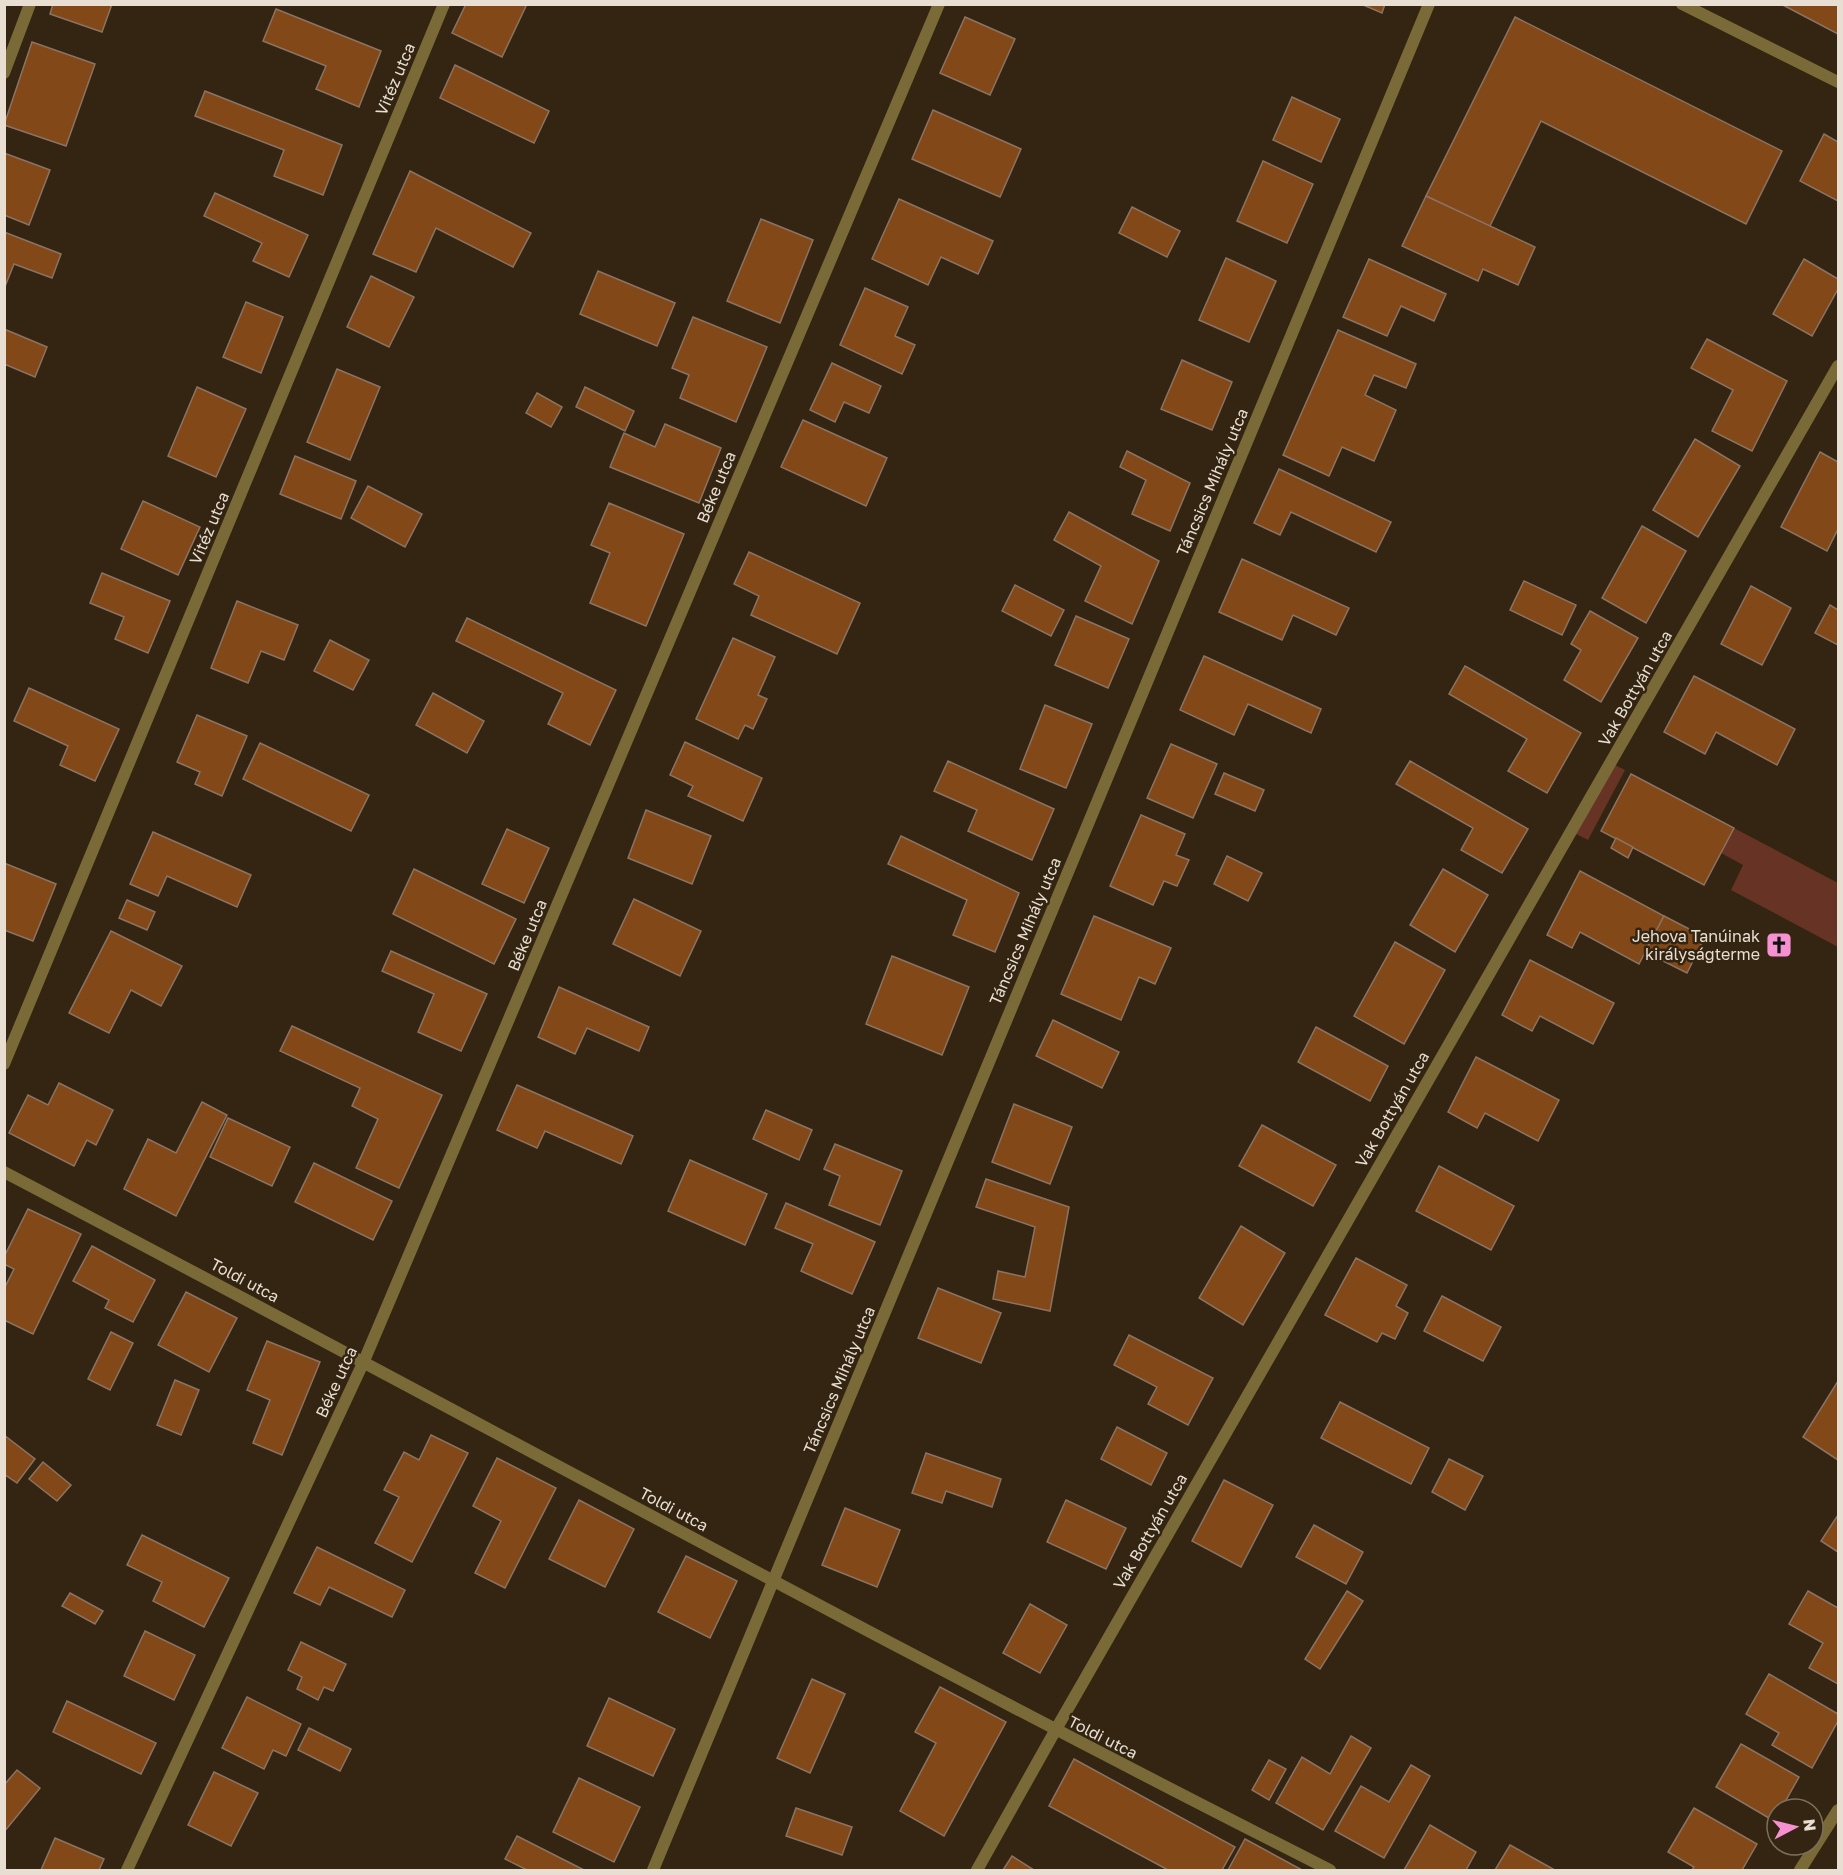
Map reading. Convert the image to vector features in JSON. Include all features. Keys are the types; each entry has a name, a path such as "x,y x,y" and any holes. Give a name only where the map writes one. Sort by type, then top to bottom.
{"street":[{"path":"4,73 30,4"},
{"name":"Vitéz utca","path":"4,1064 444,4"},
{"name":"Béke utca","path":"128,1870 364,1361 939,4"},
{"name":"Táncsics Mihály utca","path":"653,1870 1429,4"},
{"path":"1682,4 1839,82"},
{"name":"Vak Bottyán utca","path":"977,1870 1054,1731 1839,366"},
{"name":"Toldi utca","path":"4,1172 364,1361 1054,1731 1330,1870"},
{"path":"1800,1870 1839,1810"}],"shaded area":[{"path":"1613,764 1625,770 1588,840 1576,834"},
{"path":"1734,828 1838,883 1838,947 1731,890 1743,865 1721,853"}],"building":[{"path":"53,4 112,4 102,32 50,14"},
{"path":"466,4 527,4 502,57 452,33"},
{"path":"1361,4 1385,4 1382,13"},
{"path":"1781,4 1838,4 1838,34"},
{"path":"276,9 381,51 359,107 316,89 326,66 263,41"},
{"path":"965,17 1015,39 990,95 940,73"},
{"path":"1515,17 1782,151 1746,224 1541,121 1489,228 1426,196"},
{"path":"32,42 95,64 66,146 4,125"},
{"path":"455,65 549,111 534,143 440,98"},
{"path":"205,91 342,145 323,195 274,176 284,150 195,116"},
{"path":"1292,97 1340,119 1321,162 1273,140"},
{"path":"933,110 1021,149 1000,197 912,159"},
{"path":"1824,134 1838,142 1838,201 1800,181"},
{"path":"4,153 50,170 29,225 4,215"},
{"path":"1263,161 1313,184 1287,243 1237,221"},
{"path":"410,171 531,233 513,267 436,228 416,272 373,254"},
{"path":"215,193 308,235 289,277 253,261 262,243 204,216"},
{"path":"1426,196 1535,247 1518,285 1483,269 1478,281 1402,246"},
{"path":"899,199 993,241 978,274 941,257 928,285 872,259"},
{"path":"1132,207 1180,231 1167,257 1119,233"},
{"path":"761,219 813,240 780,323 727,301"},
{"path":"4,232 61,254 52,278 14,264 4,289"},
{"path":"1226,258 1276,281 1249,342 1199,320"},
{"path":"1369,259 1446,294 1434,321 1401,306 1387,336 1343,317"},
{"path":"1804,259 1838,279 1838,289 1812,336 1773,314"},
{"path":"598,271 675,303 657,346 580,314"},
{"path":"371,276 414,297 389,347 347,327"},
{"path":"865,288 908,307 895,336 915,345 902,374 840,345"},
{"path":"246,302 283,317 261,373 223,357"},
{"path":"693,317 767,347 736,422 680,398 689,375 672,368"},
{"path":"4,329 47,347 35,377 4,364"},
{"path":"1338,330 1416,364 1406,388 1374,375 1365,395 1396,410 1374,461 1342,447 1329,476 1283,455"},
{"path":"1707,339 1787,381 1752,451 1712,431 1733,390 1691,368"},
{"path":"1182,360 1232,382 1212,430 1161,409"},
{"path":"832,363 881,386 869,413 844,402 835,422 810,410"},
{"path":"337,369 380,387 350,460 307,442"},
{"path":"197,387 246,409 216,477 168,456"},
{"path":"585,387 634,411 625,431 576,407"},
{"path":"537,393 562,407 551,427 526,413"},
{"path":"803,420 887,458 866,506 781,467"},
{"path":"665,424 721,448 699,503 610,467 624,433 655,447"},
{"path":"1695,439 1740,466 1698,537 1653,510"},
{"path":"1127,451 1190,483 1170,531 1132,514 1146,480 1120,467"},
{"path":"1820,452 1838,462 1838,529 1827,551 1781,527"},
{"path":"295,456 356,481 341,519 280,494"},
{"path":"1279,469 1391,522 1376,552 1291,512 1280,535 1254,523"},
{"path":"368,486 422,514 405,547 351,518"},
{"path":"143,501 200,527 178,575 121,549"},
{"path":"609,503 684,534 646,626 590,603 610,553 591,545"},
{"path":"1069,512 1159,561 1132,624 1085,601 1101,566 1054,540"},
{"path":"1642,526 1686,551 1646,623 1602,598"},
{"path":"749,552 860,603 837,654 751,615 759,596 734,584"},
{"path":"1242,559 1349,608 1336,635 1293,615 1282,640 1219,612"},
{"path":"102,573 170,601 148,653 115,639 124,617 90,603"},
{"path":"1524,581 1576,605 1562,635 1510,610"},
{"path":"1015,585 1064,610 1051,636 1002,611"},
{"path":"1751,586 1791,608 1762,665 1721,644"},
{"path":"237,601 298,625 284,660 261,651 248,683 211,668"},
{"path":"1830,605 1838,610 1838,645 1815,633"},
{"path":"1590,611 1638,638 1601,702 1564,680 1581,650 1571,644"},
{"path":"1076,616 1129,639 1108,688 1055,665"},
{"path":"467,618 616,690 590,745 548,724 563,693 456,641"},
{"path":"733,638 775,657 758,695 767,699 753,729 745,725 738,739 696,719"},
{"path":"330,640 369,660 353,690 314,671"},
{"path":"1204,656 1321,709 1311,733 1248,704 1234,735 1180,710"},
{"path":"1465,666 1581,733 1547,793 1508,771 1527,739 1449,694"},
{"path":"1694,676 1795,729 1777,765 1716,732 1705,754 1664,732"},
{"path":"29,688 119,729 95,781 60,765 68,746 14,721"},
{"path":"433,693 484,721 467,753 416,725"},
{"path":"1045,705 1092,724 1066,788 1020,769"},
{"path":"197,715 247,736 222,796 195,784 200,772 177,762"},
{"path":"685,742 762,778 743,821 688,796 693,786 670,775"},
{"path":"260,743 369,795 351,831 243,779"},
{"path":"1171,744 1217,764 1193,818 1147,798"},
{"path":"948,761 1054,809 1032,860 968,831 977,810 934,791"},
{"path":"1410,761 1528,829 1502,873 1461,850 1473,828 1396,784"},
{"path":"1224,773 1264,790 1255,811 1215,794"},
{"path":"1631,774 1734,828 1704,885 1601,831"},
{"path":"646,810 711,836 692,884 628,858"},
{"path":"1141,815 1185,834 1176,855 1189,860 1177,886 1164,881 1153,905 1110,886"},
{"path":"507,829 549,848 524,903 482,884"},
{"path":"153,832 251,875 237,907 167,876 158,896 130,884"},
{"path":"901,836 1019,893 995,952 953,935 967,900 888,864"},
{"path":"1616,838 1633,847 1628,858 1611,848"},
{"path":"1227,856 1262,873 1248,901 1214,884"},
{"path":"4,863 56,884 33,941 4,930"},
{"path":"414,869 516,919 494,964 393,914"},
{"path":"1443,869 1488,895 1455,952 1410,925"},
{"path":"1580,871 1664,916 1639,964 1580,932 1572,948 1547,935"},
{"path":"634,899 701,931 680,976 613,944"},
{"path":"127,900 155,912 147,930 119,918"},
{"path":"1094,916 1171,948 1155,984 1139,977 1121,1020 1061,994"},
{"path":"1664,916 1705,937 1687,973 1645,952"},
{"path":"111,931 182,966 161,1006 131,990 109,1033 69,1013"},
{"path":"1395,942 1445,970 1404,1044 1354,1016"},
{"path":"391,951 487,994 461,1051 418,1032 434,994 382,971"},
{"path":"892,956 969,987 942,1055 866,1024"},
{"path":"1530,960 1614,1003 1593,1044 1540,1016 1532,1031 1502,1015"},
{"path":"559,987 649,1027 639,1051 587,1028 575,1054 538,1037"},
{"path":"1053,1020 1119,1052 1102,1088 1036,1056"},
{"path":"292,1026 442,1095 399,1188 356,1168 378,1119 352,1106 360,1088 280,1051"},
{"path":"1316,1027 1388,1066 1370,1101 1298,1062"},
{"path":"1476,1057 1559,1100 1538,1141 1485,1113 1477,1128 1448,1112"},
{"path":"59,1083 113,1110 96,1145 87,1140 74,1166 9,1133 28,1095 48,1105"},
{"path":"517,1085 633,1136 621,1164 545,1131 537,1148 497,1130"},
{"path":"202,1102 227,1115 176,1216 124,1189 148,1139 176,1153"},
{"path":"1014,1104 1072,1127 1050,1184 992,1162"},
{"path":"766,1110 812,1130 799,1160 753,1139"},
{"path":"228,1118 290,1147 272,1186 210,1157"},
{"path":"1262,1125 1336,1165 1313,1206 1239,1166"},
{"path":"835,1144 902,1171 880,1225 829,1205 840,1176 824,1169"},
{"path":"690,1160 767,1194 745,1245 668,1211"},
{"path":"314,1163 392,1201 373,1240 295,1202"},
{"path":"1439,1166 1514,1206 1491,1250 1416,1211"},
{"path":"986,1179 1069,1207 1050,1311 993,1299 998,1271 1025,1277 1035,1227 976,1207"},
{"path":"786,1203 875,1242 852,1294 801,1271 813,1244 775,1228"},
{"path":"28,1209 81,1234 33,1334 4,1320 4,1289 14,1269 4,1264 4,1257"},
{"path":"1241,1226 1285,1253 1243,1325 1199,1298"},
{"path":"92,1246 155,1280 133,1322 105,1308 109,1300 73,1281"},
{"path":"1356,1258 1407,1285 1396,1306 1408,1313 1395,1339 1382,1333 1377,1342 1325,1315"},
{"path":"938,1288 1001,1313 981,1363 918,1338"},
{"path":"186,1292 237,1318 209,1372 158,1345"},
{"path":"1442,1296 1501,1327 1483,1361 1424,1331"},
{"path":"111,1332 133,1343 110,1390 88,1379"},
{"path":"1129,1335 1213,1378 1188,1425 1148,1404 1157,1387 1114,1365"},
{"path":"267,1341 320,1362 282,1455 253,1443 270,1400 247,1390"},
{"path":"175,1380 199,1390 181,1435 157,1425"},
{"path":"1838,1381 1838,1460 1803,1437"},
{"path":"1340,1402 1429,1448 1411,1484 1321,1438"},
{"path":"1117,1427 1167,1453 1151,1485 1101,1459"},
{"path":"4,1435 35,1459 17,1483 4,1474"},
{"path":"431,1435 468,1453 412,1562 375,1543 399,1497 384,1490 404,1452 419,1460"},
{"path":"926,1453 1001,1479 992,1507 946,1491 942,1503 912,1493"},
{"path":"497,1458 556,1488 505,1588 475,1573 501,1521 473,1506"},
{"path":"1449,1459 1483,1476 1465,1510 1432,1492"},
{"path":"43,1462 71,1485 57,1501 29,1479"},
{"path":"1224,1480 1273,1505 1241,1567 1192,1541"},
{"path":"579,1500 634,1529 605,1587 549,1559"},
{"path":"1066,1500 1126,1528 1106,1569 1047,1542"},
{"path":"845,1508 900,1530 877,1587 822,1565"},
{"path":"1838,1515 1838,1552 1821,1541"},
{"path":"1314,1525 1363,1552 1346,1584 1296,1557"},
{"path":"142,1535 229,1578 204,1627 153,1601 162,1582 127,1565"},
{"path":"317,1547 405,1590 392,1617 329,1587 320,1605 294,1593"},
{"path":"686,1556 737,1581 710,1638 658,1612"},
{"path":"1347,1591 1363,1601 1320,1669 1305,1659"},
{"path":"1808,1591 1838,1608 1838,1684 1809,1668 1823,1643 1789,1624"},
{"path":"70,1593 103,1611 95,1624 62,1606"},
{"path":"1030,1604 1067,1625 1040,1673 1003,1653"},
{"path":"145,1631 195,1655 174,1700 124,1676"},
{"path":"301,1642 346,1664 333,1691 324,1687 318,1700 297,1689 302,1677 288,1670"},
{"path":"1769,1674 1838,1714 1838,1721 1812,1768 1772,1745 1779,1733 1746,1714"},
{"path":"812,1679 845,1694 810,1773 777,1758"},
{"path":"940,1687 1006,1722 944,1836 900,1811 936,1743 915,1732"},
{"path":"247,1697 301,1724 286,1756 273,1750 264,1769 222,1748"},
{"path":"609,1698 675,1729 653,1776 587,1746"},
{"path":"67,1701 156,1743 141,1774 53,1732"},
{"path":"309,1728 351,1749 340,1771 298,1750"},
{"path":"1351,1736 1371,1748 1323,1830 1276,1803 1302,1757 1330,1774"},
{"path":"1741,1744 1799,1777 1788,1797 1765,1797 1765,1816 1716,1787"},
{"path":"1074,1759 1235,1847 1222,1870 1168,1870 1049,1806"},
{"path":"1269,1760 1286,1769 1269,1800 1252,1790"},
{"path":"1411,1765 1430,1776 1384,1858 1335,1831 1361,1786 1389,1802"},
{"path":"17,1770 40,1788 4,1832 4,1785"},
{"path":"214,1772 258,1793 231,1846 188,1825"},
{"path":"579,1778 640,1807 614,1862 553,1832"},
{"path":"796,1808 852,1827 842,1855 786,1836"},
{"path":"1694,1808 1757,1844 1742,1870 1692,1870 1694,1867 1668,1852"},
{"path":"1430,1825 1476,1852 1466,1870 1404,1870"},
{"path":"517,1836 584,1870 527,1870 505,1859"},
{"path":"55,1838 104,1859 99,1870 41,1870"},
{"path":"1245,1839 1302,1870 1228,1870"},
{"path":"1510,1845 1553,1869 1495,1870"},
{"path":"1012,1856 1034,1870 1003,1870"}],"place":[{"name":"Jehova Tanúinak királyságterme","path":"1779,945"}]}
